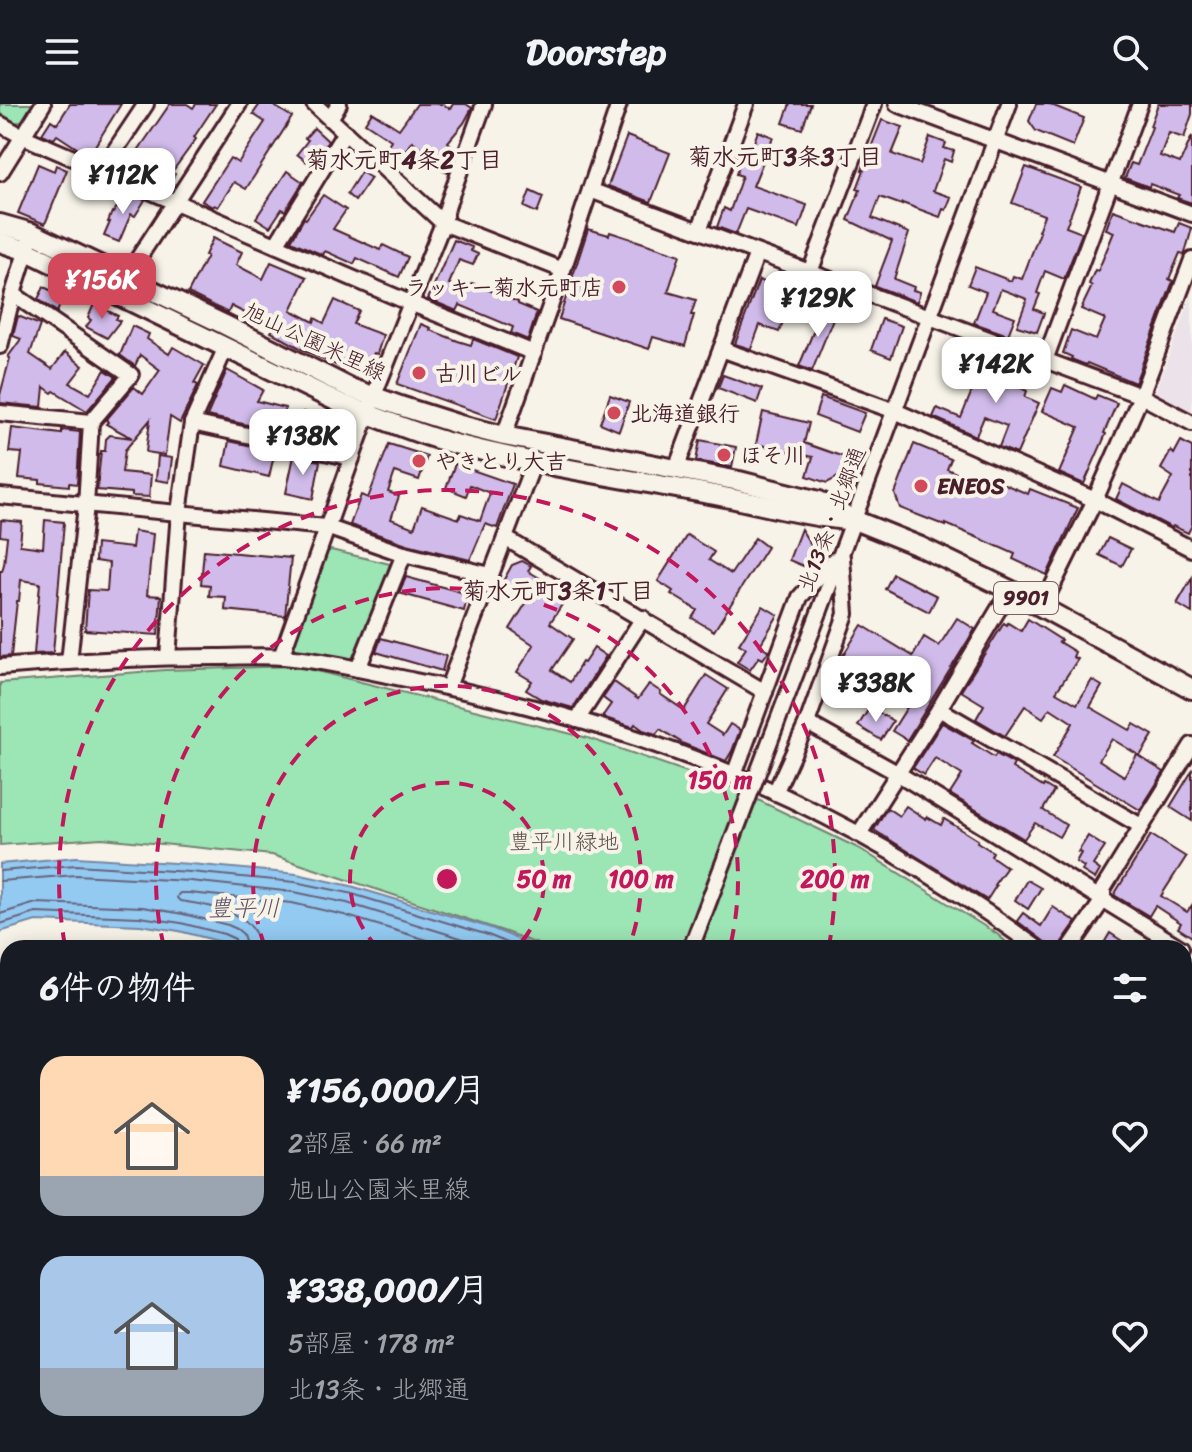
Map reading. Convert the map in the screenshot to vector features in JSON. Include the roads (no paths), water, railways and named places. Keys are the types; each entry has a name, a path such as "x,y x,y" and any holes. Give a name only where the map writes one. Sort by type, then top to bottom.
{"main road":[{"name":"旭山公園米里線","path":"0,224 226,347 342,404 372,406 504,436 739,481 819,501 854,520 907,541 1010,590 1192,689"},
{"name":"旭山公園米里線","path":"0,242 30,242 126,277 350,388 372,406 382,421 450,443 534,462 755,502 813,517 854,520"}],"street":[{"path":"0,173 43,104"},
{"path":"102,170 146,104"},
{"path":"126,277 239,104"},
{"path":"314,104 443,223 563,270"},
{"path":"330,119 339,104"},
{"path":"281,657 326,527 443,223 484,104"},
{"path":"504,436 619,104"},
{"path":"699,231 746,104"},
{"path":"810,272 874,104"},
{"path":"897,104 1192,214"},
{"name":"北13条・北郷通","path":"694,940 1009,104"},
{"path":"1045,360 1140,104"},
{"path":"0,124 410,303 534,353"},
{"path":"276,245 345,132"},
{"path":"590,190 1141,396 1192,423"},
{"path":"0,346 30,242"},
{"path":"676,469 757,253"},
{"path":"1042,607 1095,500 1141,396 1192,260"},
{"path":"13,294 131,375 91,422 86,505 69,662"},
{"path":"168,657 179,512 192,423 226,347"},
{"path":"721,349 895,411 1095,500 1192,549"},
{"path":"0,413 91,422"},
{"path":"192,423 352,458"},
{"path":"448,687 534,462"},
{"path":"0,496 326,527 404,554 490,575"},
{"path":"505,538 765,692"},
{"path":"734,775 800,597 841,553"},
{"path":"775,793 807,723 846,614 841,553"},
{"path":"358,669 404,554"},
{"path":"859,834 1010,590"},
{"path":"577,720 643,618"},
{"path":"0,667 168,657 281,657 358,669 507,701 665,748 775,793 859,834 936,878 1026,940"},
{"path":"939,709 1141,826"},
{"path":"807,723 897,773 1168,940"},
{"path":"1076,940 1103,900 1103,889 1192,745"}],"water":[{"name":"豊平川","path":"76,857 297,874 351,886 491,928 520,940 214,940 140,925 36,921 0,932 0,864"}],"place":[{"name":"ラッキー菊水元町店","path":"619,287"},
{"name":"古川ビル","path":"419,373"},
{"name":"北海道銀行","path":"614,413"},
{"name":"ほそ川","path":"724,455"},
{"name":"やきとり大吉","path":"419,461"},
{"name":"ENEOS","path":"921,486"}],"district":[{"name":"菊水元町3条3丁目","path":"785,157"},
{"name":"菊水元町4条2丁目","path":"404,160"},
{"name":"菊水元町3条1丁目","path":"558,591"}],"park label":[{"name":"豊平川緑地","path":"564,841"}]}
